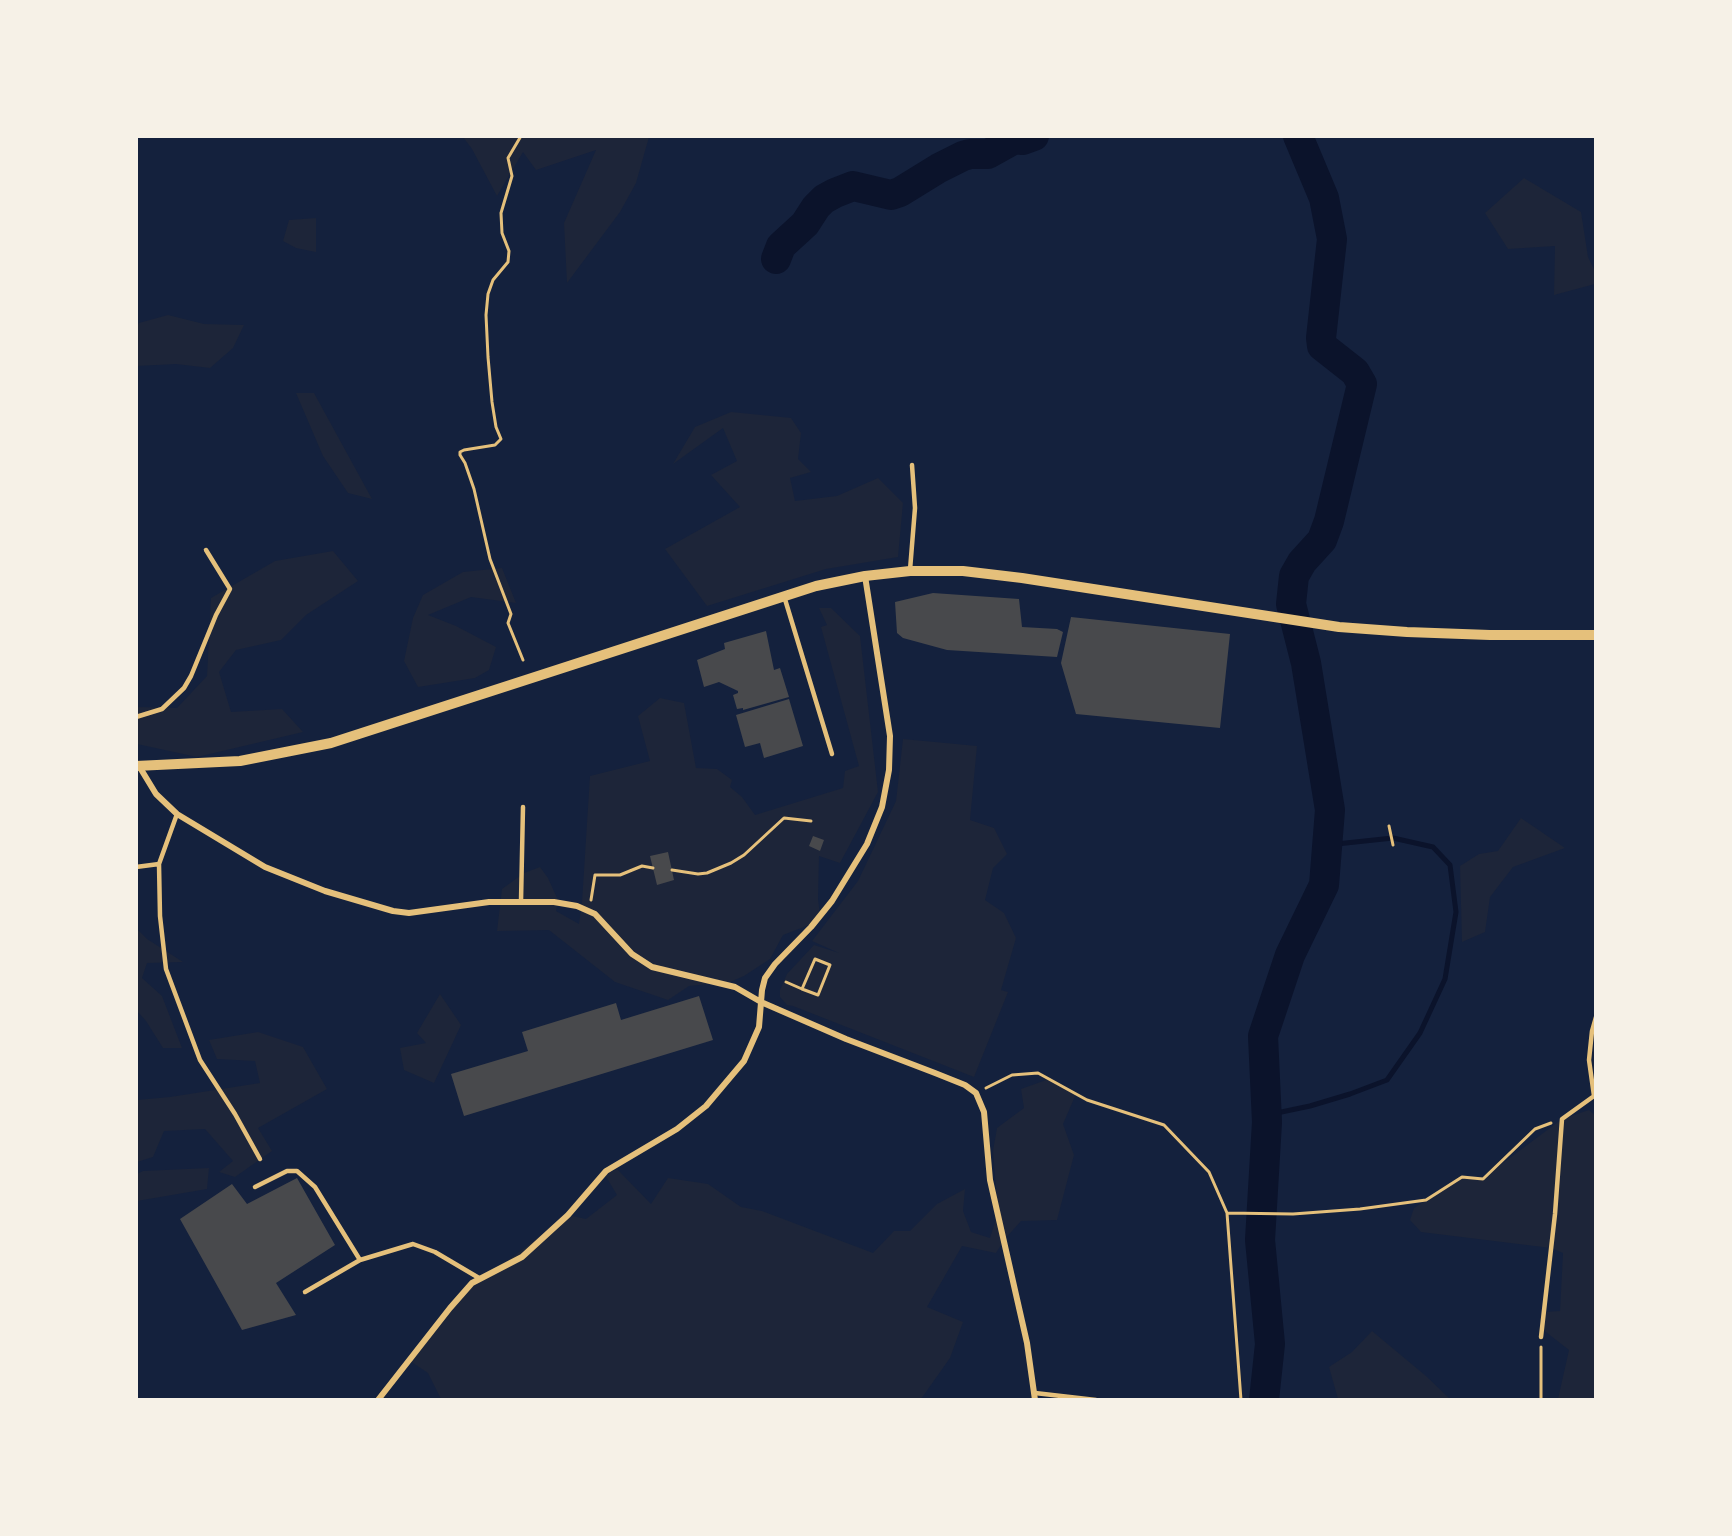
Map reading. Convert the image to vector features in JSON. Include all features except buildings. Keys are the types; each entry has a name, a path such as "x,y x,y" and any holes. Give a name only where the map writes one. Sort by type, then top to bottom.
{"street":[{"path":"1035,1396 1027,1343 990,1180 984,1112 976,1093 955,1081 846,1040 761,1002 730,985 652,967 632,954 590,910 564,903 521,901 489,902 409,913 393,911 325,891 280,874 177,814 156,794 138,766 240,761 332,743 816,586 865,576 910,571 963,571 1022,578 1339,627 1490,635 1596,635"},
{"path":"378,1400 460,1295 479,1278 522,1257 568,1215 606,1171 677,1129 706,1106 744,1062 759,1028 762,990 768,972 821,916 858,861 876,824 884,798 890,770 890,736 865,576"}],"lane":[{"path":"910,571 915,508 912,465"},
{"path":"136,717 162,709 183,688 191,676 216,615 230,590 206,550"},
{"path":"784,596 832,754"},
{"path":"521,901 523,807"},
{"path":"177,814 159,864 160,916 166,969 200,1060 235,1114 260,1159"},
{"path":"136,867 159,864"},
{"path":"1541,1337 1555,1214 1562,1119 1594,1096 1589,1060 1596,1017"},
{"path":"255,1187 287,1172 297,1171 315,1187 360,1260"},
{"path":"305,1292 360,1260 413,1244 435,1252 479,1278"},
{"path":"1035,1396 1096,1400"}],"path":[{"path":"521,136 508,158 512,176 501,213 502,233 509,251 508,262 493,280 488,294 486,315 492,402 496,427 501,439 495,445 464,450 460,452 460,455 474,489 490,559 511,614 508,623 523,660"},
{"path":"672,870 707,873 744,855 784,818 811,821"},
{"path":"1389,826 1393,845"},
{"path":"591,901 595,875 620,875 642,866 653,868"},
{"path":"786,982 802,989 818,995 830,965 815,958 802,989"},
{"path":"976,1093 1012,1075 1038,1073 1087,1100 1164,1125 1209,1172 1227,1213 1241,1400"},
{"path":"1227,1213 1293,1214 1360,1209 1426,1200 1462,1178 1483,1179 1535,1129 1562,1119"},
{"path":"1541,1337 1541,1400"}],"shaded area":[{"path":"463,137 649,137 636,183 620,212 567,283 564,223 596,150 536,170 523,152 497,196 472,149"},
{"path":"1524,178 1581,212 1588,257 1595,271 1595,284 1554,295 1555,246 1508,249 1485,213"},
{"path":"316,218 316,252 296,248 283,241 289,220"},
{"path":"168,315 204,324 244,325 233,348 210,368 176,364 137,366 137,326 139,323"},
{"path":"296,393 314,393 372,499 348,493 323,456"},
{"path":"731,412 791,418 801,433 798,459 811,472 790,478 795,501 837,496 878,478 903,503 898,557 826,569 707,606 665,549 740,507 711,475 737,461 723,428 673,464 695,427"},
{"path":"333,551 358,581 306,615 281,640 236,650 219,672 231,712 282,709 303,732 197,757 137,744 137,707 177,708 207,676 211,598 275,561"},
{"path":"502,568 516,603 471,597 428,615 456,626 496,647 489,670 475,678 418,687 404,661 413,618 423,595 463,572"},
{"path":"819,608 831,608 860,636 878,792 840,863 819,856 820,915 809,925 783,935 770,959 744,976 730,982 689,986 668,1000 615,982 549,930 497,931 502,889 524,873 540,867 558,900 556,911 579,924 590,776 650,761 638,716 660,698 684,703 696,768 717,769 732,780 730,787 742,797 755,815 843,788 845,771 859,766 821,627 827,625"},
{"path":"903,739 977,746 970,820 994,828 1007,854 993,868 985,900 1004,913 1016,938 1001,990 1008,992 974,1077 787,1005 780,997 780,990 787,974 814,945 839,953 812,941 858,881 896,801"},
{"path":"1521,818 1565,848 1513,867 1490,897 1485,932 1462,942 1460,866 1479,854 1498,851"},
{"path":"136,928 147,939 183,962 147,963 142,978 162,996 182,1048 163,1048 137,1011"},
{"path":"440,994 461,1025 434,1083 404,1070 400,1048 426,1043 417,1033"},
{"path":"258,1032 303,1047 327,1089 258,1128 272,1151 235,1177 219,1172 233,1161 205,1129 164,1131 153,1157 137,1162 137,1100 260,1083 255,1061 217,1059 209,1040"},
{"path":"1049,1079 1076,1094 1063,1124 1074,1155 1057,1220 1021,1221 996,1253 962,1246 927,1307 963,1322 950,1358 921,1399 441,1399 428,1373 410,1361 461,1296 568,1215 586,1219 617,1195 605,1175 617,1169 651,1204 668,1178 708,1184 741,1207 762,1211 873,1253 894,1231 910,1231 937,1204 965,1189 963,1211 971,1232 990,1238 998,1213 993,1151 997,1128 1024,1108 1021,1089"},
{"path":"1589,1110 1595,1115 1595,1399 1558,1399 1569,1350 1542,1329 1544,1312 1560,1311 1563,1253 1551,1248 1421,1232 1410,1220 1414,1208 1462,1177 1483,1178 1562,1119"},
{"path":"209,1168 207,1189 137,1201 137,1174 143,1171"},
{"path":"1372,1331 1450,1399 1338,1399 1329,1367 1352,1352"}],"waterway":[{"path":"776,259 781,246 805,224 824,199 835,193 853,186 891,195 963,156 988,154 1015,139 1023,140 1034,136"},
{"path":"1264,1400 1270,1344 1260,1240 1267,1122 1263,1036 1290,955 1324,885 1330,810 1306,663 1291,604 1294,576 1302,562 1322,540 1329,521 1362,384 1355,372 1322,346 1332,239 1324,198 1298,136"},
{"path":"1267,1115 1310,1106 1387,1080 1420,1033 1445,979 1456,912 1450,865 1433,847 1393,838 1327,845"}]}
